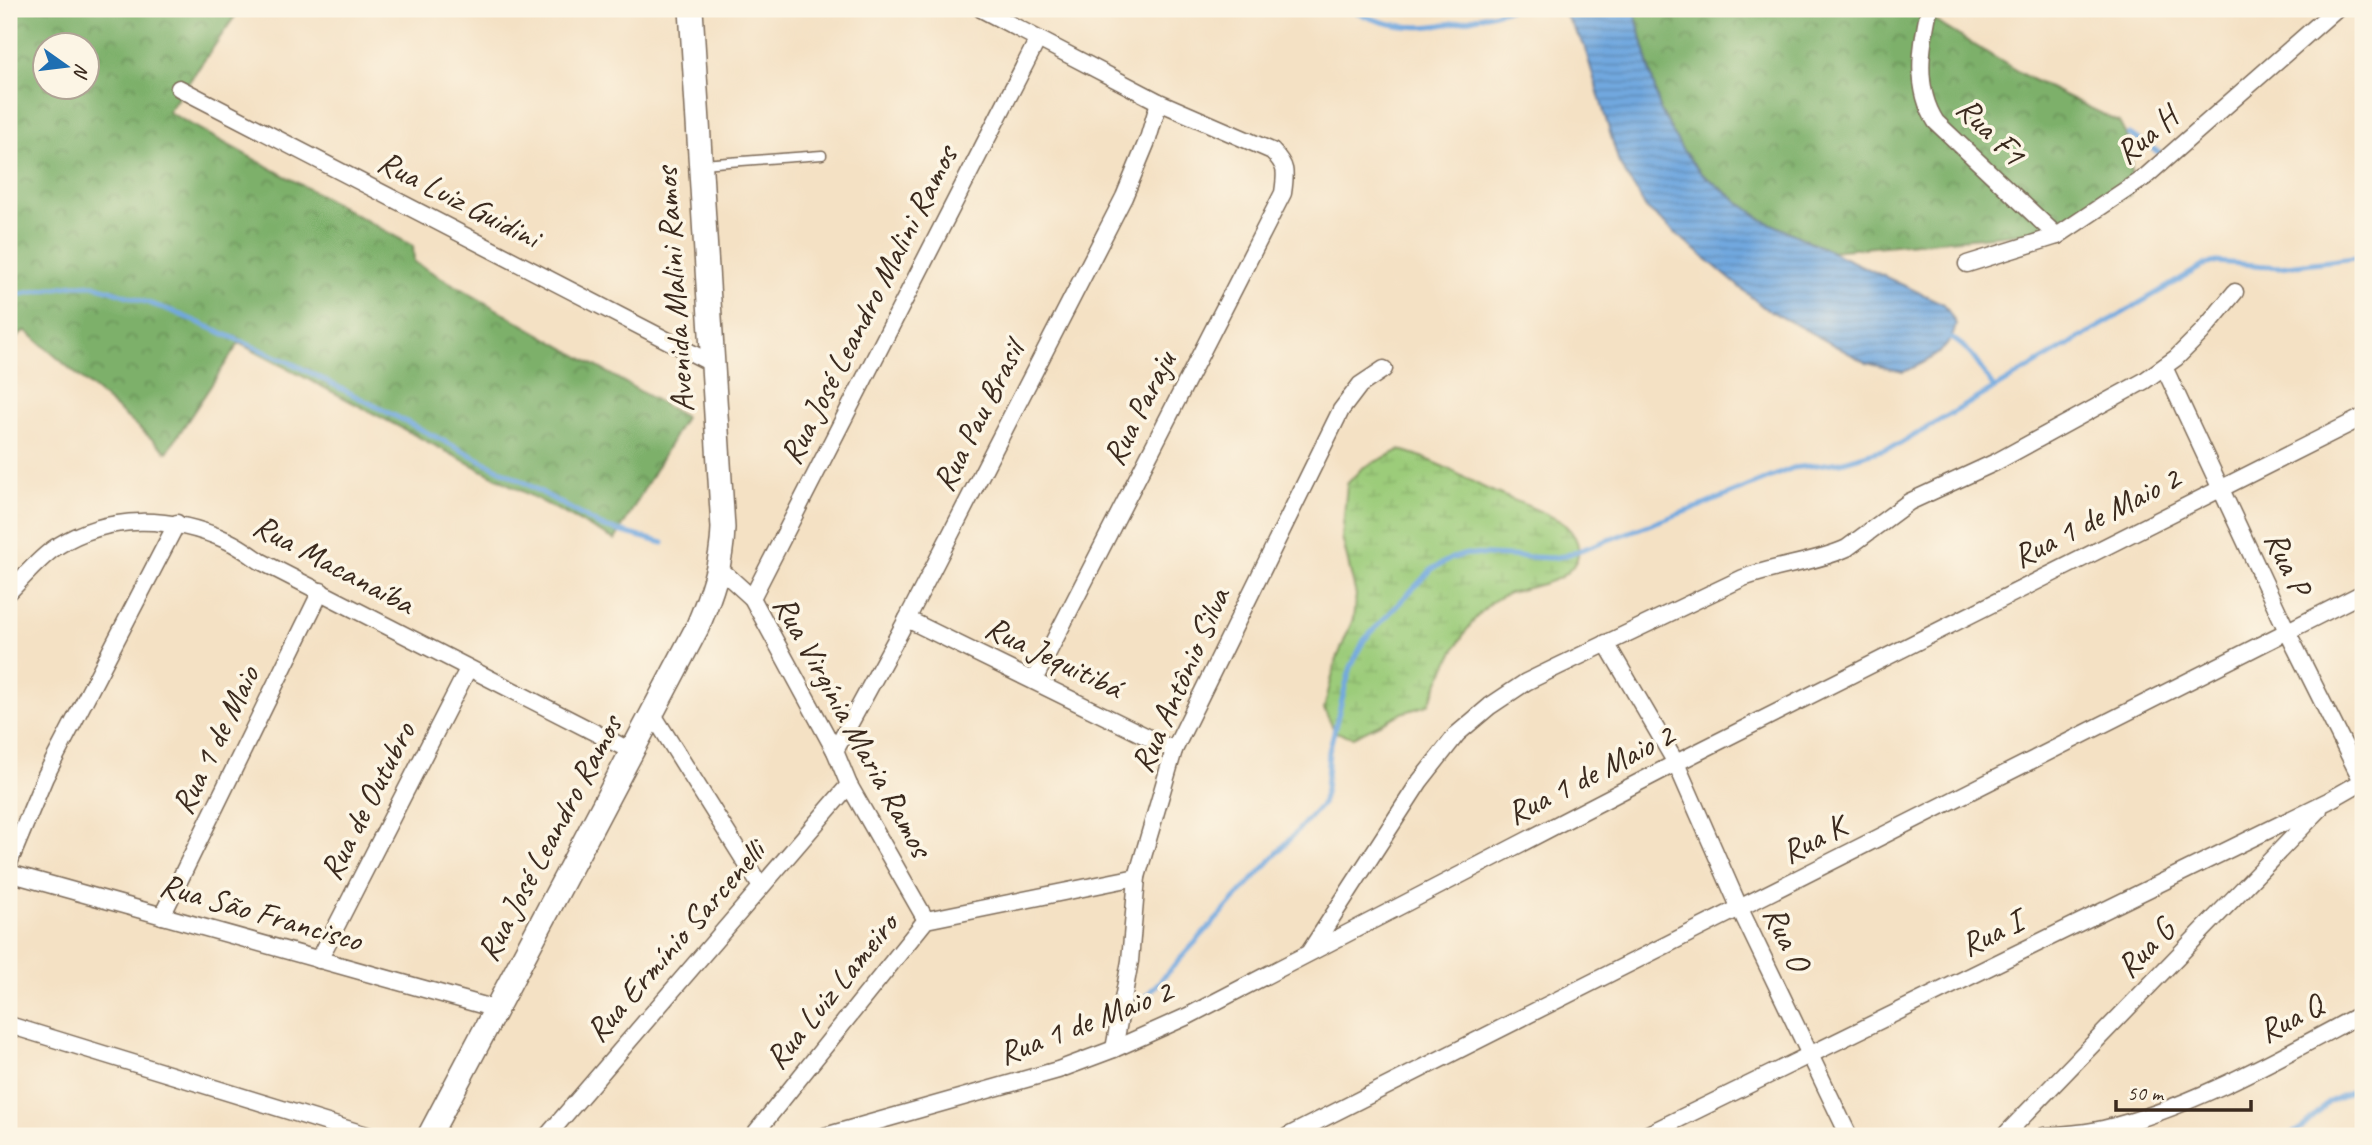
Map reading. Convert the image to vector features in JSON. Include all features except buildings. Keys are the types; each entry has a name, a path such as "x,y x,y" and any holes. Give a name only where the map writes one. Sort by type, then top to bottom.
{"street":[{"name":"Avenida Malini Ramos","path":"691,9 723,528 719,568"},
{"path":"981,9 1158,102"},
{"name":"Rua F1","path":"1929,9 1920,68 1928,110 1937,122 2057,236"},
{"name":"Rua H","path":"1967,264 2057,236 2145,177 2336,9"},
{"name":"Rua José Leandro Malini Ramos","path":"752,598 1038,39"},
{"name":"Rua Luiz Guidini","path":"179,88 711,363"},
{"name":"Rua Paraju","path":"1034,680 1283,192 1286,173 1282,161 1272,151 1158,102"},
{"name":"Rua Pau Brasil","path":"835,751 907,619 1124,197 1148,139 1158,102"},
{"path":"1309,953 1420,781 1457,734 1490,706 1526,682 1762,570 1847,548 1909,502 1996,462 2164,368 2202,332 2235,292"},
{"name":"Rua P","path":"2164,368 2288,633 2362,781"},
{"name":"Rua Antônio Silva","path":"1114,1049 1130,961 1137,877 1174,750 1341,410 1360,385 1384,369"},
{"name":"Rua 1 de Maio 2","path":"825,1136 1058,1070 1188,1016 1676,763 2363,417"},
{"name":"Rua Macanaíba","path":"9,592 54,548 85,531 140,521 177,523 229,541 260,561 631,751"},
{"path":"9,863 45,776 177,523"},
{"name":"Rua Virgínia Maria Ramos","path":"719,568 752,598 835,751 849,785 926,920"},
{"name":"Rua José Leandro Ramos","path":"429,1136 697,628 719,568"},
{"name":"Rua 1 de Maio","path":"162,916 321,591"},
{"name":"Rua K","path":"1288,1136 2363,593"},
{"name":"Rua Jequitibá","path":"907,619 1174,750"},
{"name":"Rua O","path":"1606,643 1676,763 1740,909 1849,1136"},
{"name":"Rua de Outubro","path":"319,960 468,669"},
{"path":"652,713 761,887"},
{"name":"Rua I","path":"1644,1136 2328,801 2362,781"},
{"name":"Rua Ermínio Sarcenelli","path":"547,1136 849,785"},
{"name":"Rua G","path":"2004,1136 2328,801"},
{"name":"Rua São Francisco","path":"9,873 496,1009"},
{"name":"Rua Luiz Lameiro","path":"753,1136 926,920 1137,877"},
{"name":"Rua Q","path":"2044,1136 2103,1130 2171,1107 2261,1067 2363,1013"},
{"path":"9,1025 369,1136"}],"lane":[{"path":"699,164 822,155"}],"green space":[{"path":"9,9 240,9 168,112 413,246 414,262 685,417 615,540 239,343 167,452 25,330 9,345"},
{"path":"1634,9 1915,9 2027,77 2119,122 2132,147 2130,195 2047,231 1830,251 1761,219 1701,173 1681,148 1660,109"},
{"path":"1400,450 1434,462 1558,520 1574,536 1579,550 1569,571 1560,577 1502,596 1481,612 1462,637 1428,705 1402,713 1353,737 1335,732 1324,709 1336,661 1353,619 1356,595 1342,537 1347,484 1362,468"}],"water":[{"path":"1561,9 1634,9 1660,109 1681,148 1701,173 1761,219 1944,304 1956,324 1943,349 1929,360 1903,372 1867,363 1763,307 1646,208 1619,163 1584,45"}],"waterway":[{"path":"1350,9 1371,19 1411,27 1449,24 1510,9"},
{"path":"2129,134 2165,156"},
{"path":"1126,1018 1322,804 1329,751 1351,667 1364,640 1432,569 1452,558 1467,554 1551,558 1564,556 1706,504 1793,468 1841,462 1898,445 2206,264 2217,262 2279,267 2363,257"},
{"path":"9,296 74,285 95,285 172,311 293,364 518,479 601,526 663,543"},
{"path":"1945,336 1967,350 1994,388"},
{"path":"2289,1136 2329,1102 2363,1085"}]}
